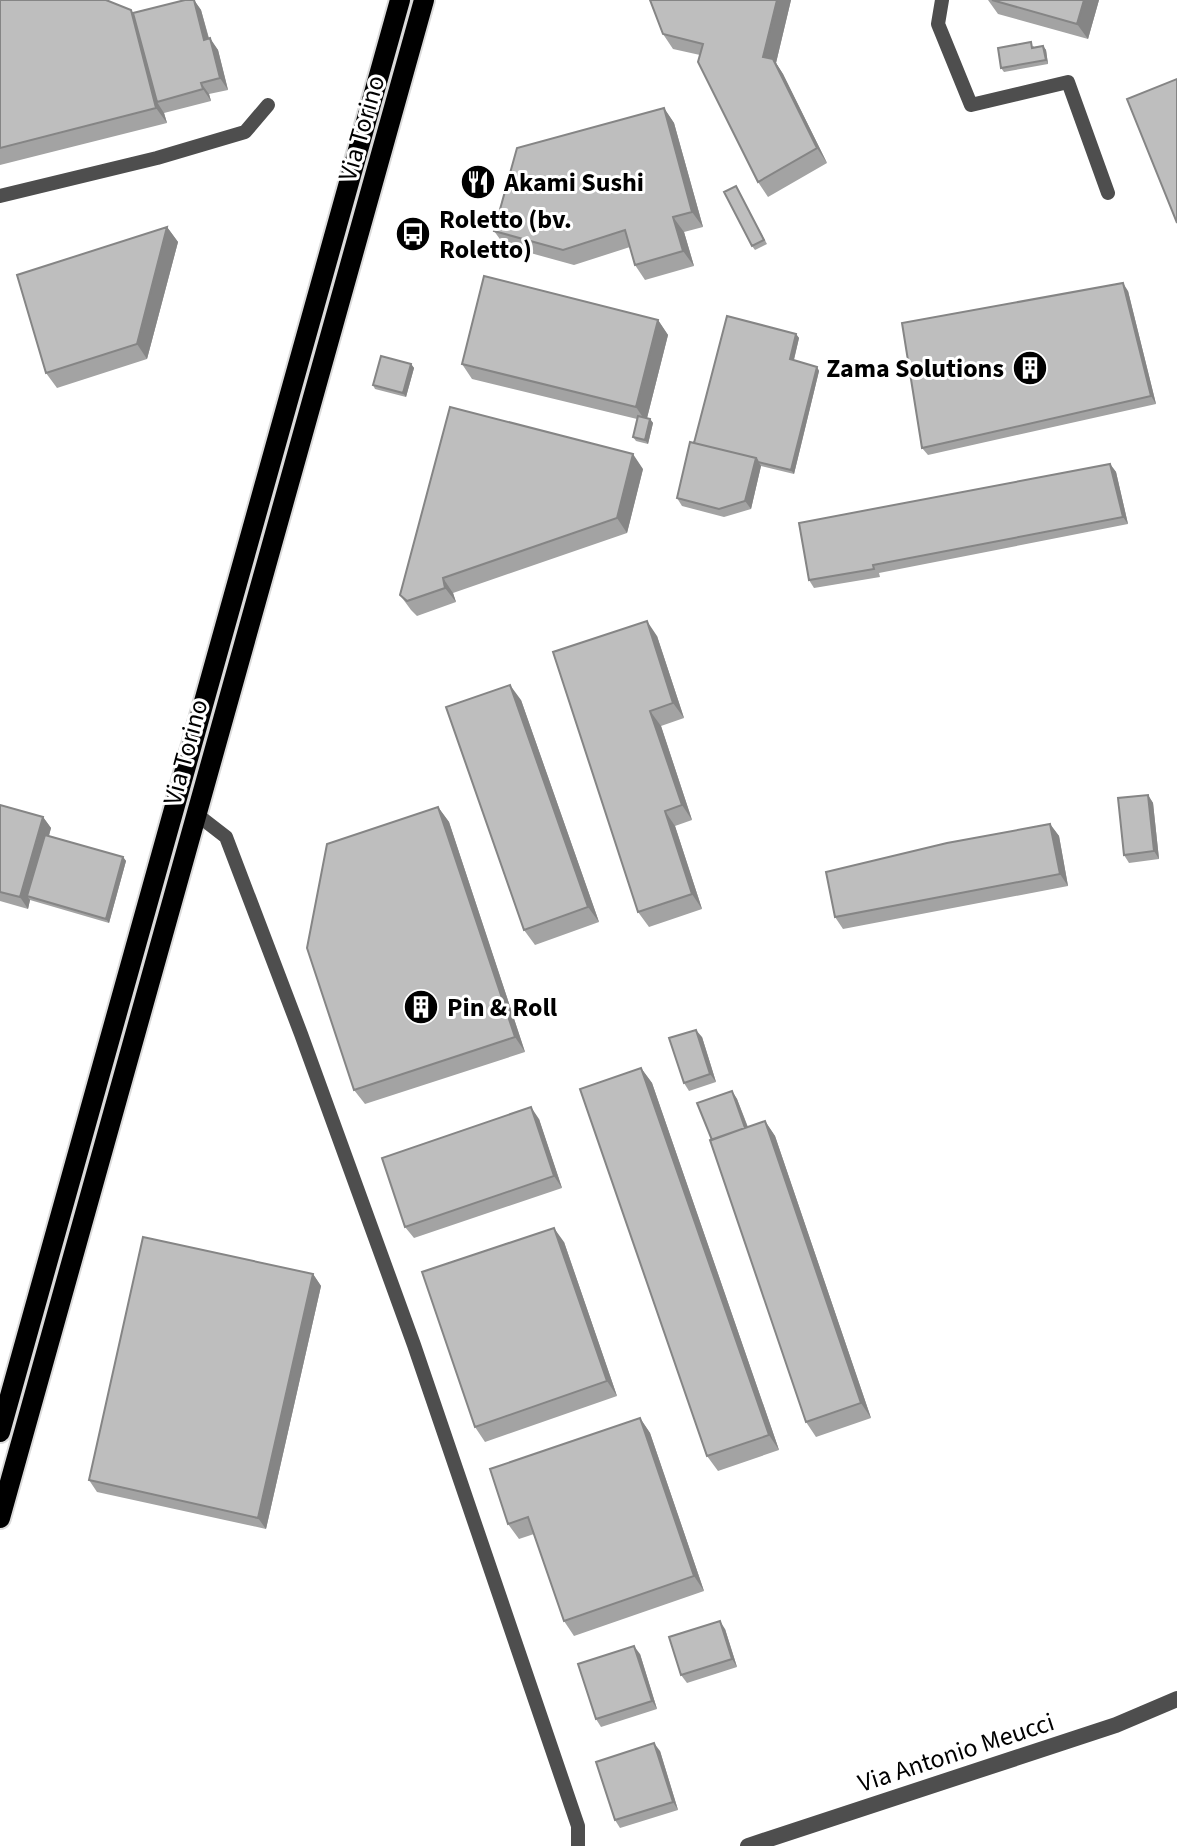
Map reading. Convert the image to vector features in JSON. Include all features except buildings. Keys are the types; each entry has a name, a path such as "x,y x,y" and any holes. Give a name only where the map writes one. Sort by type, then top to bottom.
{"main road":[{"name":"Via Torino","path":"0,1432 400,0"},
{"name":"Via Torino","path":"0,1518 424,0"}],"street":[{"name":"Via Antonio Meucci","path":"748,1846 1101,1730 1177,1699"}],"lane":[{"path":"942,0 938,24 971,105 1068,82 1108,193"},
{"path":"0,196 157,158 245,132 268,105"},
{"path":"195,813 226,837 301,1034 414,1345 525,1670 578,1826 578,1846"}],"place":[{"name":"Akami Sushi","path":"478,182"},
{"name":"Roletto (bv. Roletto)","path":"413,234"},
{"name":"Zama Solutions","path":"1030,368"},
{"name":"Pin & Roll","path":"421,1007"}]}
